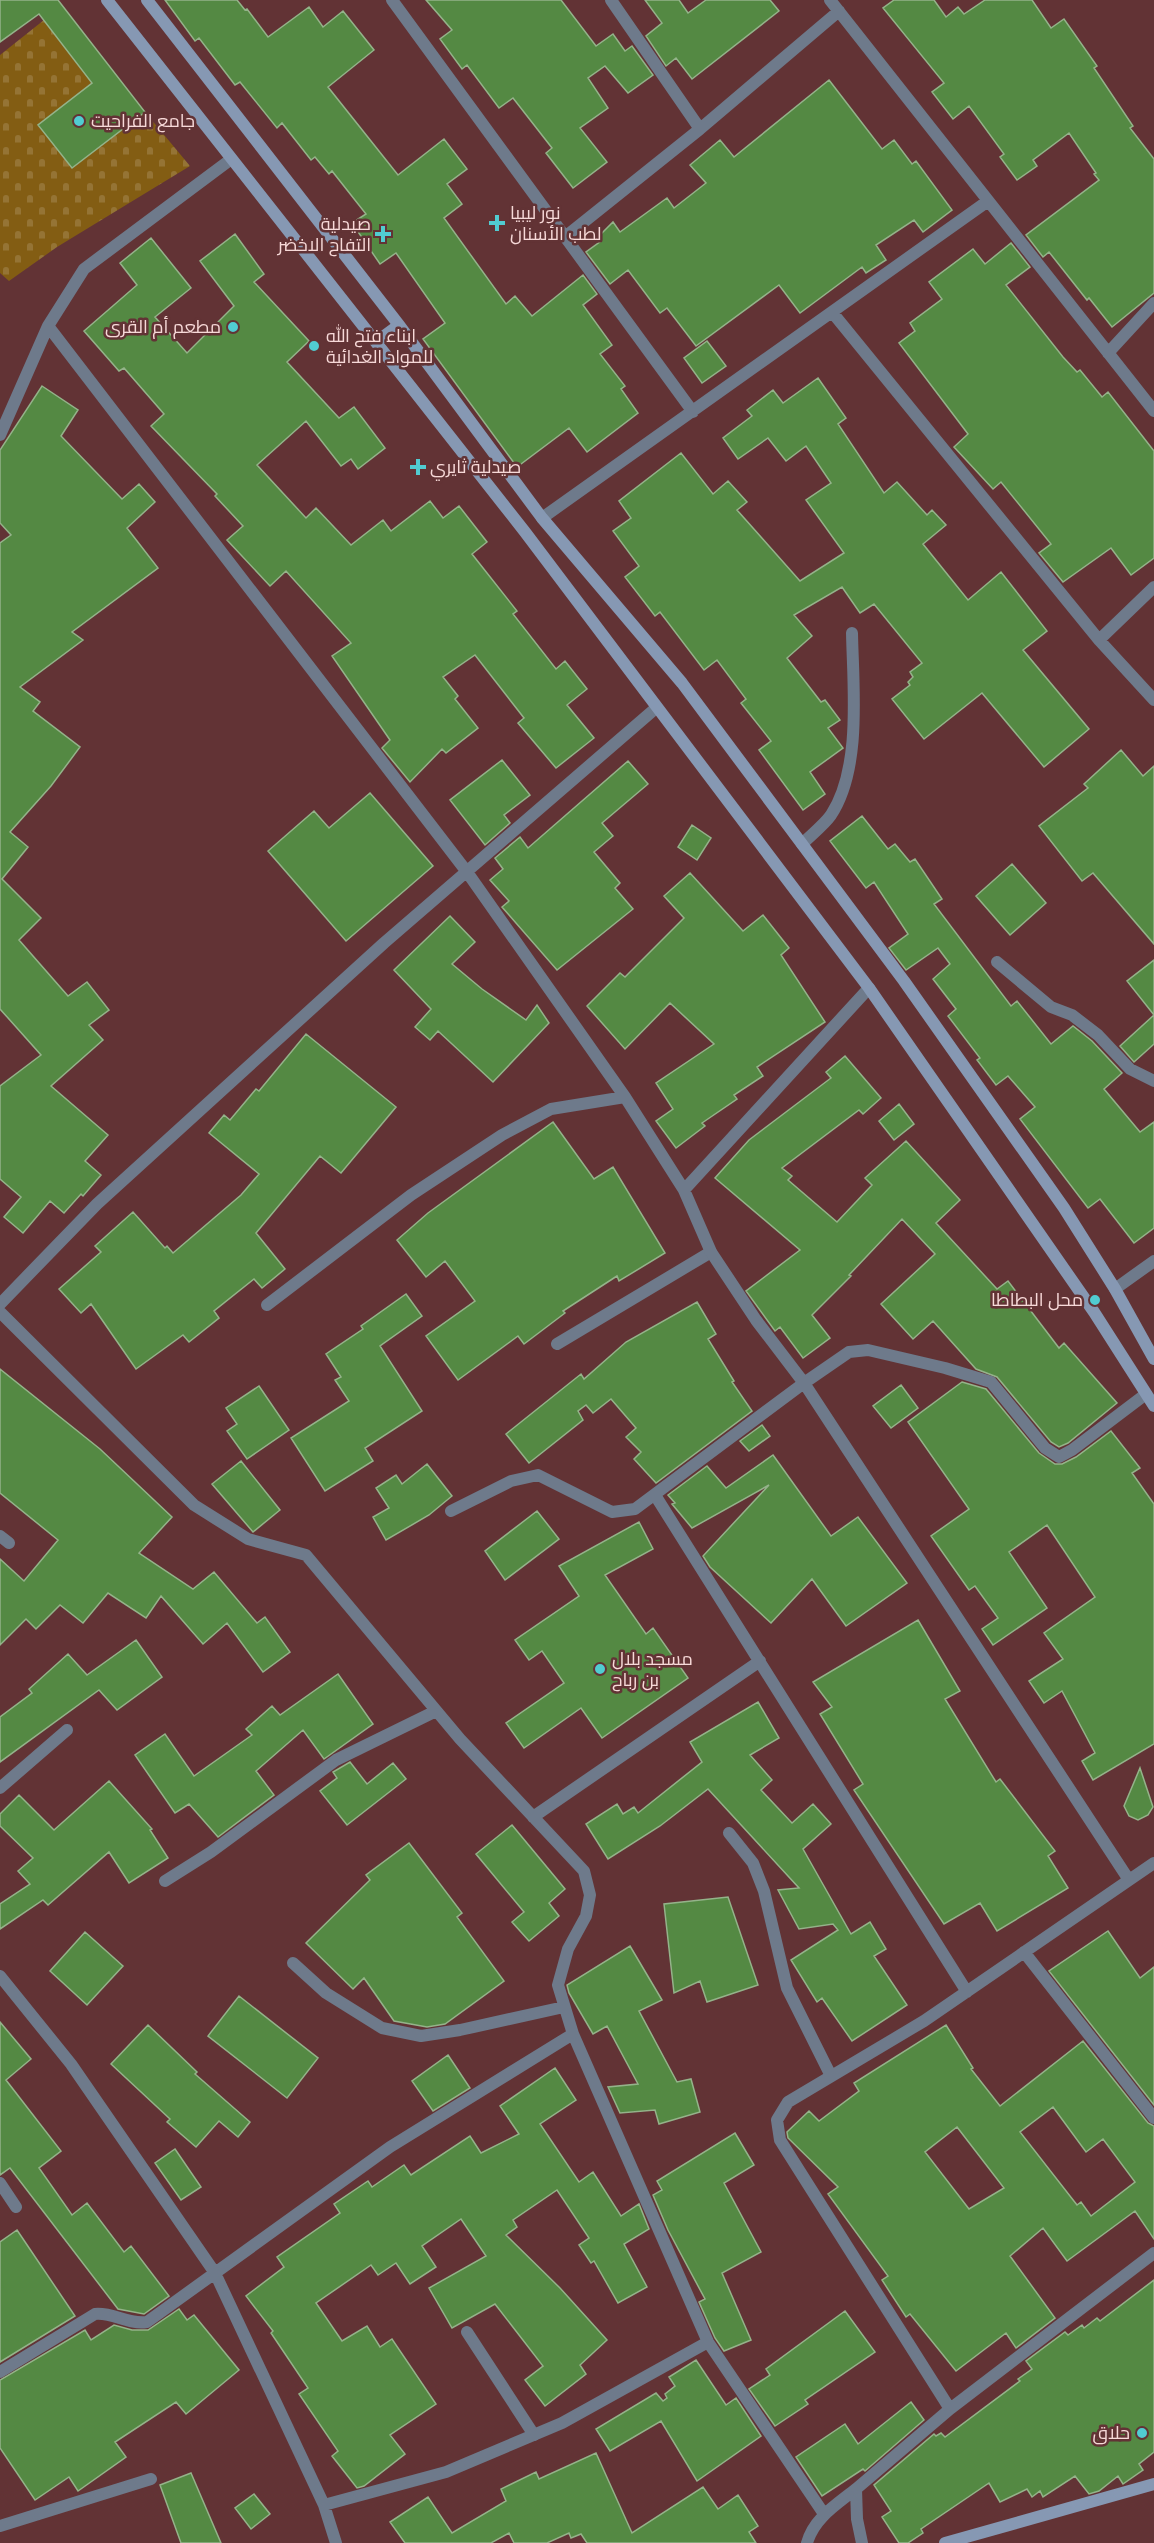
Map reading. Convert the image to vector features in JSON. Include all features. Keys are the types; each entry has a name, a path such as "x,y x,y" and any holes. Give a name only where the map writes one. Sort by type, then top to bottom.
{"main road":[{"path":"106,0 525,532 869,987 1094,1312 1154,1406"},
{"path":"147,0 399,325 542,518 682,682 910,990 1064,1208 1115,1288 1154,1359"},
{"path":"376,342 399,325"},
{"path":"945,2543 1154,2484"}],"street":[{"path":"392,0 693,412"},
{"path":"611,0 700,129"},
{"path":"830,0 1154,411"},
{"path":"565,237 700,129 839,11"},
{"path":"0,435 48,326 84,269 230,160"},
{"path":"542,518 988,201"},
{"path":"1108,353 1154,303"},
{"path":"832,312 1099,640 1154,700"},
{"path":"48,326 467,872 626,1097 684,1190 711,1252 756,1320 804,1383 1129,1880"},
{"path":"1099,640 1154,586"},
{"path":"802,844 831,815 844,788 852,734 852,633"},
{"path":"0,1304 97,1204 384,943 657,708"},
{"path":"997,962 1051,1007 1072,1015 1098,1035 1130,1069 1154,1081"},
{"path":"684,1190 869,987"},
{"path":"267,1305 411,1195 502,1135 551,1109 626,1097"},
{"path":"557,1344 711,1252"},
{"path":"1115,1288 1154,1261"},
{"path":"0,1312 194,1505 248,1539 306,1555 436,1711 584,1872 590,1895 586,1916 568,1949 558,1985 573,2034 708,2342 824,2514"},
{"path":"451,1511 511,1482 538,1475 612,1512 635,1509 849,1352 868,1350 945,1368 991,1382 1045,1448 1059,1457 1146,1394"},
{"path":"655,1495 967,1992"},
{"path":"533,1817 760,1661"},
{"path":"165,1881 211,1852 336,1760 436,1711"},
{"path":"0,1788 67,1730"},
{"path":"729,1833 753,1863 764,1891 787,1989 831,2076"},
{"path":"950,2409 780,2140 777,2120 789,2102 924,2021 1154,1863"},
{"path":"1024,1952 1154,2118"},
{"path":"292,1963 326,1993 382,2028 421,2036 460,2030 564,2007"},
{"path":"0,1976 71,2064 215,2273 324,2505 336,2543"},
{"path":"0,2372 94,2314 103,2313 139,2323 147,2322 390,2146 573,2034"},
{"path":"0,2182 16,2207"},
{"path":"807,2543 811,2532 824,2514 950,2409 1154,2253"},
{"path":"467,2332 534,2435"},
{"path":"324,2505 446,2472 534,2435 562,2423 708,2342"},
{"path":"0,2526 151,2479"},
{"path":"856,2489 857,2518 862,2543"}],"green space":[{"path":"44,20 92,83 38,125 72,168 145,112 190,166 57,247 9,281 0,273 0,55"}],"building":[{"path":"0,0 58,0 145,112 72,168 38,125 92,83 39,14 0,42"},
{"path":"165,0 237,0 245,10 247,9 268,37 309,7 323,27 343,11 374,50 328,87 398,175 444,139 467,169 447,184 462,204 444,218 506,304 515,296 532,316 583,275 597,294 583,305 612,345 600,354 625,386 621,389 638,413 587,452 569,428 517,467 423,339 445,323 396,253 380,264 352,223 366,214 332,171 329,174 315,157 311,160 282,123 277,128 240,82 235,85 199,38 195,41"},
{"path":"426,0 561,0 596,46 613,34 625,51 632,46 653,75 628,93 605,66 588,78 608,108 580,128 607,162 573,188 546,153 552,148 513,98 499,108 467,65 462,69 440,39 452,30"},
{"path":"645,0 679,0 688,13 706,0 770,0 779,11 692,79 676,58 666,66 646,36 662,23"},
{"path":"894,0 934,0 946,17 958,7 964,14 985,0 1032,0 1051,28 1064,19 1097,66 1094,68 1133,126 1130,128 1154,159 1154,293 1112,327 1049,252 1043,257 1026,235 1099,180 1094,174 1096,173 1069,133 1033,160 1037,166 1017,180 1000,157 1004,154 969,106 953,119 932,92 944,83 883,8"},
{"path":"829,80 882,149 894,140 912,164 916,161 952,210 923,232 914,220 876,245 886,260 866,273 862,267 800,313 779,285 696,346 667,308 660,313 628,270 610,284 586,252 601,241 598,237 613,222 620,232 667,198 674,208 706,183 690,165 720,140 734,157"},
{"path":"235,234 264,274 254,282 309,341 287,362 339,418 354,407 385,448 358,469 351,459 341,466 306,421 257,465 306,518 316,508 351,545 383,520 391,531 430,501 443,518 459,506 487,542 472,554 517,611 513,614 556,669 565,661 587,689 567,705 594,738 556,768 518,723 524,718 475,655 443,677 458,696 455,699 478,728 446,753 442,749 410,782 382,748 390,740 332,656 351,643 286,571 270,586 227,540 243,526 215,496 217,494 151,426 164,414 124,368 119,371 84,331 137,285 120,263 151,238 191,288 155,317 187,353 234,306 200,261"},
{"path":"1011,243 1030,267 1006,285 1063,357 1077,372 1080,370 1102,397 1108,392 1154,451 1154,558 1131,575 1111,548 1063,582 1039,553 1051,544 1001,482 993,489 954,447 968,434 899,343 915,331 910,323 942,299 929,282 973,249 985,264"},
{"path":"707,341 726,366 702,383 684,358"},
{"path":"818,378 846,418 838,424 884,493 897,482 927,515 932,510 946,525 923,544 968,600 1001,572 1047,631 1023,650 1089,729 1044,767 982,693 924,739 892,699 910,685 908,682 913,677 910,672 922,663 874,604 860,613 842,587 794,615 812,636 787,658 821,702 825,700 840,720 828,728 843,748 810,772 825,794 803,810 759,750 771,741 741,703 746,699 717,660 704,670 660,612 655,616 625,577 639,566 613,531 631,518 619,501 681,453 713,494 728,481 747,502 737,510 800,581 844,553 806,500 831,483 806,446 786,461 768,438 738,459 723,438 752,416 747,410 773,390 783,403"},
{"path":"42,386 78,410 61,436 122,499 139,484 155,502 127,528 158,568 72,632 83,640 20,687 40,702 33,711 80,747 51,786 10,832 28,847 2,879 41,918 19,940 68,996 87,982 109,1010 89,1025 103,1040 51,1086 108,1135 85,1161 101,1175 64,1213 50,1201 23,1233 4,1217 21,1197 0,1179 0,1086 41,1055 0,1009 0,543 11,535 0,523 0,450"},
{"path":"1121,750 1143,776 1154,766 1154,944 1093,873 1082,881 1039,826 1088,788 1084,784"},
{"path":"502,760 530,795 504,815 510,823 485,845 450,800"},
{"path":"628,761 648,784 602,823 613,836 594,852 620,883 615,888 633,909 557,970 502,907 509,901 490,880 503,869 495,858 520,837 528,848"},
{"path":"370,793 433,866 346,941 268,851 314,811 329,828"},
{"path":"862,816 888,849 895,844 910,862 915,859 942,899 934,904 1011,1006 1017,1001 1051,1044 1073,1026 1092,1041 1122,1073 1104,1089 1140,1132 1154,1122 1154,1228 1134,1243 1100,1199 1088,1208 1020,1119 1035,1107 1008,1076 996,1085 977,1060 980,1058 948,1016 956,1009 933,979 950,964 938,948 906,970 889,948 908,934 874,882 866,888 830,841"},
{"path":"692,825 711,838 697,860 678,847"},
{"path":"1012,864 1046,903 1010,935 976,896"},
{"path":"690,873 743,931 763,915 789,948 781,955 825,1022 757,1067 763,1076 734,1095 737,1099 702,1123 705,1126 676,1148 656,1121 673,1109 656,1083 714,1044 670,1003 625,1049 587,1006 620,973 625,977 684,918 664,896"},
{"path":"450,916 475,942 452,964 482,989 526,1020 537,1005 549,1023 493,1082 438,1031 430,1040 415,1027 431,1009 394,970"},
{"path":"1154,960 1154,1015 1127,981"},
{"path":"1154,1015 1154,1044 1134,1062 1120,1046"},
{"path":"306,1034 396,1107 341,1173 320,1156 256,1233 285,1269 262,1288 254,1279 214,1311 219,1318 189,1342 183,1335 136,1369 91,1304 81,1313 59,1289 101,1252 95,1246 133,1212 165,1248 167,1246 173,1253 241,1195 259,1174 209,1133 224,1115 230,1120 256,1089 259,1091"},
{"path":"845,1056 881,1098 863,1114 859,1110 782,1168 792,1176 788,1180 837,1222 872,1185 865,1178 906,1141 960,1200 936,1223 997,1289 1008,1281 1059,1348 1064,1343 1117,1403 1068,1443 1059,1447 1051,1442 997,1377 976,1369 933,1321 913,1339 881,1304 935,1254 902,1219 812,1315 830,1338 803,1358 780,1327 775,1331 746,1291 800,1250 715,1178 749,1140 831,1078 826,1072"},
{"path":"899,1104 914,1124 894,1140 879,1121"},
{"path":"553,1122 594,1179 613,1167 665,1253 619,1281 617,1276 563,1311 565,1313 524,1344 518,1336 458,1380 426,1336 475,1301 445,1261 426,1277 397,1240 428,1213"},
{"path":"406,1294 422,1316 380,1346 422,1411 365,1448 373,1461 325,1491 291,1438 349,1401 335,1380 341,1377 326,1354 363,1329 361,1326"},
{"path":"697,1302 716,1334 708,1339 734,1381 732,1382 752,1411 656,1483 634,1459 641,1452 626,1437 636,1428 611,1399 593,1413 586,1405 578,1411 583,1420 529,1463 506,1434 581,1374 584,1379 626,1342"},
{"path":"0,1369 100,1449 172,1517 139,1553 193,1589 214,1572 257,1623 265,1617 290,1652 263,1672 227,1623 203,1644 161,1596 146,1618 108,1593 83,1623 60,1605 36,1629 26,1619 0,1645 0,1559 24,1581 58,1540 0,1493"},
{"path":"962,1382 986,1389 1039,1453 1055,1464 1062,1464 1076,1457 1111,1431 1140,1468 1132,1473 1154,1504 1154,1744 1093,1780 1082,1761 1095,1753 1062,1691 1044,1703 1029,1681 1063,1659 1044,1633 1095,1597 1047,1525 1009,1552 1047,1608 993,1645 982,1629 998,1618 975,1586 969,1590 931,1536 969,1509 908,1422"},
{"path":"901,1385 918,1408 891,1428 873,1406"},
{"path":"259,1386 289,1430 247,1459 227,1431 237,1424 226,1408"},
{"path":"762,1425 770,1436 749,1451 740,1441"},
{"path":"773,1455 831,1536 858,1517 907,1583 846,1626 812,1579 771,1623 710,1567 703,1556 769,1485 692,1528 672,1504 675,1503 668,1495 707,1466 726,1488"},
{"path":"241,1461 280,1510 253,1532 212,1484"},
{"path":"427,1464 452,1496 429,1515 386,1540 373,1517 389,1508 376,1488 396,1475 402,1484"},
{"path":"537,1511 559,1539 505,1580 485,1551"},
{"path":"639,1522 653,1549 605,1575 646,1634 653,1628 688,1678 602,1738 581,1708 524,1748 506,1723 564,1683 542,1651 529,1660 515,1640 579,1596 559,1566"},
{"path":"918,1620 960,1691 945,1699 996,1782 1000,1779 1055,1851 1048,1856 1068,1888 997,1931 980,1903 944,1924 854,1790 863,1784 820,1714 832,1707 813,1682"},
{"path":"136,1640 162,1677 117,1710 99,1690 0,1762 0,1717 32,1693 29,1689 68,1654 87,1675"},
{"path":"338,1674 373,1724 324,1759 303,1730 256,1771 274,1795 218,1837 189,1804 175,1813 135,1755 165,1734 194,1776 252,1735 246,1729 272,1706 280,1715"},
{"path":"758,1702 779,1738 750,1755 772,1780 761,1790 792,1823 813,1804 831,1824 803,1849 851,1934 870,1922 886,1949 874,1956 907,2005 852,2041 822,1998 817,2002 791,1960 838,1930 833,1924 799,1929 778,1890 799,1888 708,1789 660,1826 608,1859 586,1824 617,1804 623,1814 634,1807 638,1813 702,1762 690,1742"},
{"path":"350,1762 367,1784 393,1763 406,1779 347,1825 320,1791 337,1778 333,1772"},
{"path":"1140,1768 1153,1807 1148,1815 1138,1820 1129,1816 1124,1806"},
{"path":"109,1781 152,1829 150,1830 168,1858 129,1883 109,1852 48,1905 43,1900 0,1929 0,1904 30,1884 18,1871 33,1858 0,1826 0,1814 19,1795 54,1830"},
{"path":"512,1825 565,1889 549,1903 559,1916 529,1941 512,1922 524,1912 476,1854"},
{"path":"409,1843 462,1913 457,1917 504,1981 445,2024 427,2027 394,2021 364,1978 353,1989 306,1943 370,1880 366,1875"},
{"path":"728,1897 758,1985 707,2002 700,1981 674,1993 664,1904"},
{"path":"1108,1931 1140,1978 1154,1967 1154,2105 1049,1971"},
{"path":"85,1932 123,1966 87,2005 50,1971"},
{"path":"630,1946 662,2000 639,2011 677,2082 691,2079 700,2112 659,2124 655,2110 620,2113 608,2087 638,2084 607,2026 593,2034 569,1993 567,1985"},
{"path":"239,1996 318,2058 287,2098 208,2036"},
{"path":"0,2022 31,2059 6,2080 61,2151 39,2168 72,2215 87,2203 124,2252 131,2246 169,2296 144,2314 118,2309 10,2168 0,2175"},
{"path":"148,2025 197,2072 195,2074 250,2122 238,2137 219,2121 196,2147 167,2122 170,2119 111,2064"},
{"path":"946,2025 973,2068 971,2069 1000,2106 1083,2041 1148,2123 1154,2126 1154,2239 1135,2211 1067,2261 1043,2228 1010,2256 1055,2318 1016,2348 1006,2333 956,2371 910,2314 906,2317 882,2280 888,2276 828,2194 838,2187 788,2138 787,2132 809,2111 819,2121 859,2091 854,2083","holes":["1053,2107 1086,2152 1103,2139 1135,2182 1091,2216 1081,2202 1077,2205 1020,2132","957,2127 1004,2188 969,2209 925,2152"]},
{"path":"448,2055 470,2088 433,2111 412,2081"},
{"path":"555,2068 576,2100 540,2124 579,2182 593,2172 621,2216 639,2204 649,2229 624,2244 647,2287 618,2303 594,2261 591,2263 579,2245 589,2238 557,2190 513,2220 517,2227 506,2235 560,2288 607,2340 580,2365 586,2374 545,2406 525,2380 543,2366 495,2304 452,2328 429,2288 486,2256 461,2219 422,2246 436,2267 410,2284 396,2263 378,2275 371,2265 316,2303 342,2341 367,2326 380,2347 392,2339 436,2404 390,2435 405,2454 364,2486 357,2488 332,2456 338,2451 299,2394 308,2388 271,2333 273,2331 246,2296 284,2267 277,2257 340,2213 334,2204 368,2181 372,2187 404,2165 411,2175 470,2136 481,2153 519,2134 500,2106"},
{"path":"735,2133 754,2165 724,2183 761,2252 722,2273 751,2340 724,2351 715,2338 699,2302 705,2299 668,2230 653,2195 662,2190 657,2181"},
{"path":"175,2149 201,2187 181,2200 155,2163"},
{"path":"17,2230 75,2316 0,2362 0,2242"},
{"path":"1154,2280 1154,2452 1139,2464 1143,2470 1123,2484 1118,2476 1099,2491 1089,2494 1075,2476 1043,2497 1040,2491 1032,2497 1027,2489 1000,2502 989,2483 921,2529 923,2533 908,2543 899,2543 882,2517 891,2511 874,2485 934,2434 936,2436 941,2433 945,2437 1020,2381 1018,2379 1032,2369 1026,2361 1065,2332 1068,2335 1082,2325 1084,2328 1097,2318 1100,2321"},
{"path":"179,2309 187,2320 194,2315 239,2370 186,2414 176,2402 115,2442 126,2457 78,2491 69,2477 35,2500 0,2448 0,2380 85,2330 91,2340 114,2325 132,2330 148,2330"},
{"path":"845,2311 875,2352 805,2400 808,2404 775,2426 749,2389 770,2375 766,2369"},
{"path":"696,2360 726,2405 736,2398 761,2436 697,2481 661,2421 610,2451 596,2429 656,2393 663,2401 667,2398 665,2394 675,2386 669,2377"},
{"path":"911,2402 924,2420 865,2471 863,2469 822,2496 796,2457 845,2424 858,2444"},
{"path":"596,2453 632,2533 703,2487 718,2509 738,2495 758,2526 749,2532 756,2543 587,2543 581,2534 571,2538 569,2533 547,2543 514,2543 509,2533 491,2543 405,2543 390,2522 428,2497 452,2533 506,2501 501,2489 536,2472 539,2479"},
{"path":"191,2473 221,2543 181,2543 160,2485"},
{"path":"254,2494 270,2514 251,2529 235,2508"}],"place":[{"name":"جامع الفراحيت","path":"79,121"},
{"name":"نور ليبيا لطب الأسنان","path":"497,223"},
{"name":"صيدلية التفاح الاخضر","path":"383,234"},
{"name":"مطعم أم القرى","path":"233,327"},
{"name":"ابناء فتح الله للمواد الغدائية","path":"314,346"},
{"name":"صيدلية ثايري","path":"418,467"},
{"name":"محل البطاطا","path":"1095,1300"},
{"name":"مسجد بلال بن رباح","path":"600,1669"},
{"name":"حلاق","path":"1142,2433"}]}
